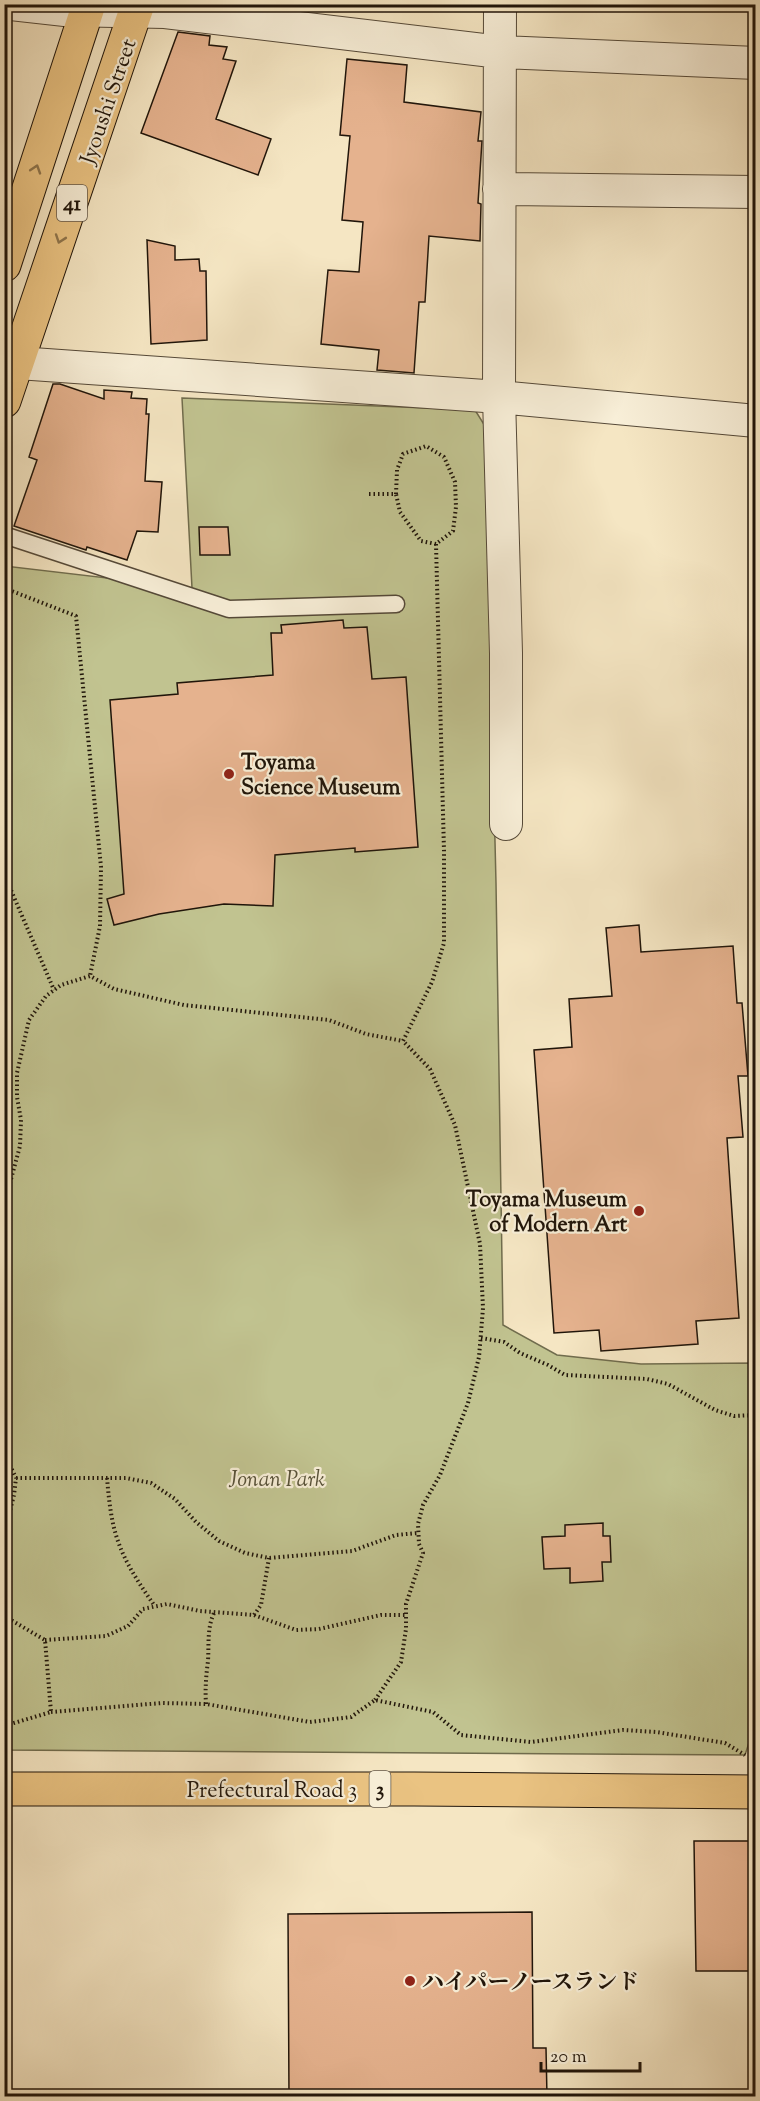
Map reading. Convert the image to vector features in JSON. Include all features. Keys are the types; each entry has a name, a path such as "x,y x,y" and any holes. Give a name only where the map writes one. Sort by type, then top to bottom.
{"main road":[{"name":"Jyoushi Street","path":"4,265 88,8"},
{"name":"Jyoushi Street","path":"4,401 138,8"},
{"name":"Prefectural Road 3","path":"4,1789 756,1792"}],"street":[{"path":"12,4 138,8 500,52 756,63"},
{"path":"500,4 499,397 506,653 506,824"},
{"path":"499,189 756,192"},
{"path":"18,363 499,397 756,421"}],"lane":[{"path":"4,535 229,609 396,604"}],"path":[{"path":"426,446 444,457 455,482 456,507 453,531 435,544 421,541 400,512 396,494 397,470 404,454 426,446"},
{"path":"369,494 396,494"},
{"path":"403,1041 432,982 444,943 444,851 435,544"},
{"path":"4,588 76,616 101,867 100,926 90,976"},
{"path":"4,874 54,990"},
{"path":"4,1205 20,1146 21,1120 17,1097 17,1073 28,1020 46,996 62,985 90,976 114,989 184,1005 329,1020 366,1034 403,1041 430,1069 455,1125 480,1244 483,1308 479,1357 468,1403 440,1475 423,1505 418,1524 423,1553 406,1604 406,1629 401,1662 375,1700 351,1717 309,1722 206,1704 162,1703 51,1712 4,1726"},
{"path":"481,1338 504,1342 520,1353 565,1375 647,1379 668,1384 715,1410 734,1416 756,1414"},
{"path":"4,1453 16,1478 4,1534"},
{"path":"16,1478 126,1478 152,1483 176,1498 196,1522 219,1541 245,1553 269,1558 352,1551 396,1535 418,1533"},
{"path":"107,1478 118,1543 127,1563 154,1605"},
{"path":"254,1615 261,1605 269,1558"},
{"path":"4,1616 45,1640 106,1636 128,1626 143,1609 167,1604 214,1613 254,1615 296,1630 319,1629 381,1615 406,1615"},
{"path":"206,1704 204,1685 208,1660 209,1623 214,1613"},
{"path":"45,1640 51,1712"},
{"path":"375,1700 433,1712 461,1735 531,1742 623,1730 656,1732 725,1743 746,1755"}],"green space":[{"name":"Jonan Park","path":"182,398 475,410 485,426 496,883 503,1325 557,1355 641,1364 755,1363 756,1721 745,1755 5,1750 5,566 192,588"}],"building":[{"path":"178,32 210,36 209,45 227,47 223,59 236,61 216,119 271,139 258,175 141,133"},
{"path":"347,59 407,65 404,102 481,112 478,141 482,141 478,203 481,204 480,241 429,236 425,302 419,302 414,373 377,370 379,350 321,344 328,270 359,272 363,222 342,220 350,136 340,135"},
{"path":"147,240 175,246 175,260 199,259 200,271 206,271 207,340 151,344"},
{"path":"53,384 60,384 104,399 104,390 132,392 131,398 147,399 146,414 149,414 145,481 162,482 158,532 137,531 127,560 87,547 86,550 14,526 37,460 29,457"},
{"path":"199,527 228,527 230,555 200,555"},
{"name":"Toyama Science Museum","path":"343,620 344,628 367,627 372,679 406,677 418,847 355,852 355,848 275,855 273,906 224,904 159,914 114,925 107,899 124,894 110,700 178,694 177,683 273,675 271,633 282,633 281,625"},
{"name":"Toyama Museum of Modern Art","path":"639,925 641,952 733,946 737,1003 742,1003 748,1076 738,1076 743,1137 727,1138 739,1318 696,1321 698,1344 601,1351 599,1330 554,1333 534,1050 572,1047 569,999 612,996 606,928"},
{"path":"603,1523 603,1536 610,1536 611,1562 602,1562 603,1581 570,1583 570,1568 544,1569 542,1537 565,1536 565,1525"},
{"path":"694,1841 756,1841 756,1971 696,1971"},
{"name":"ハイパーノースランド","path":"532,1912 533,2048 546,2048 547,2097 289,2097 288,1914"}],"place":[{"name":"Toyama Science Museum","path":"229,774"},
{"name":"Toyama Museum of Modern Art","path":"639,1211"},
{"name":"ハイパーノースランド","path":"410,1981"}]}
